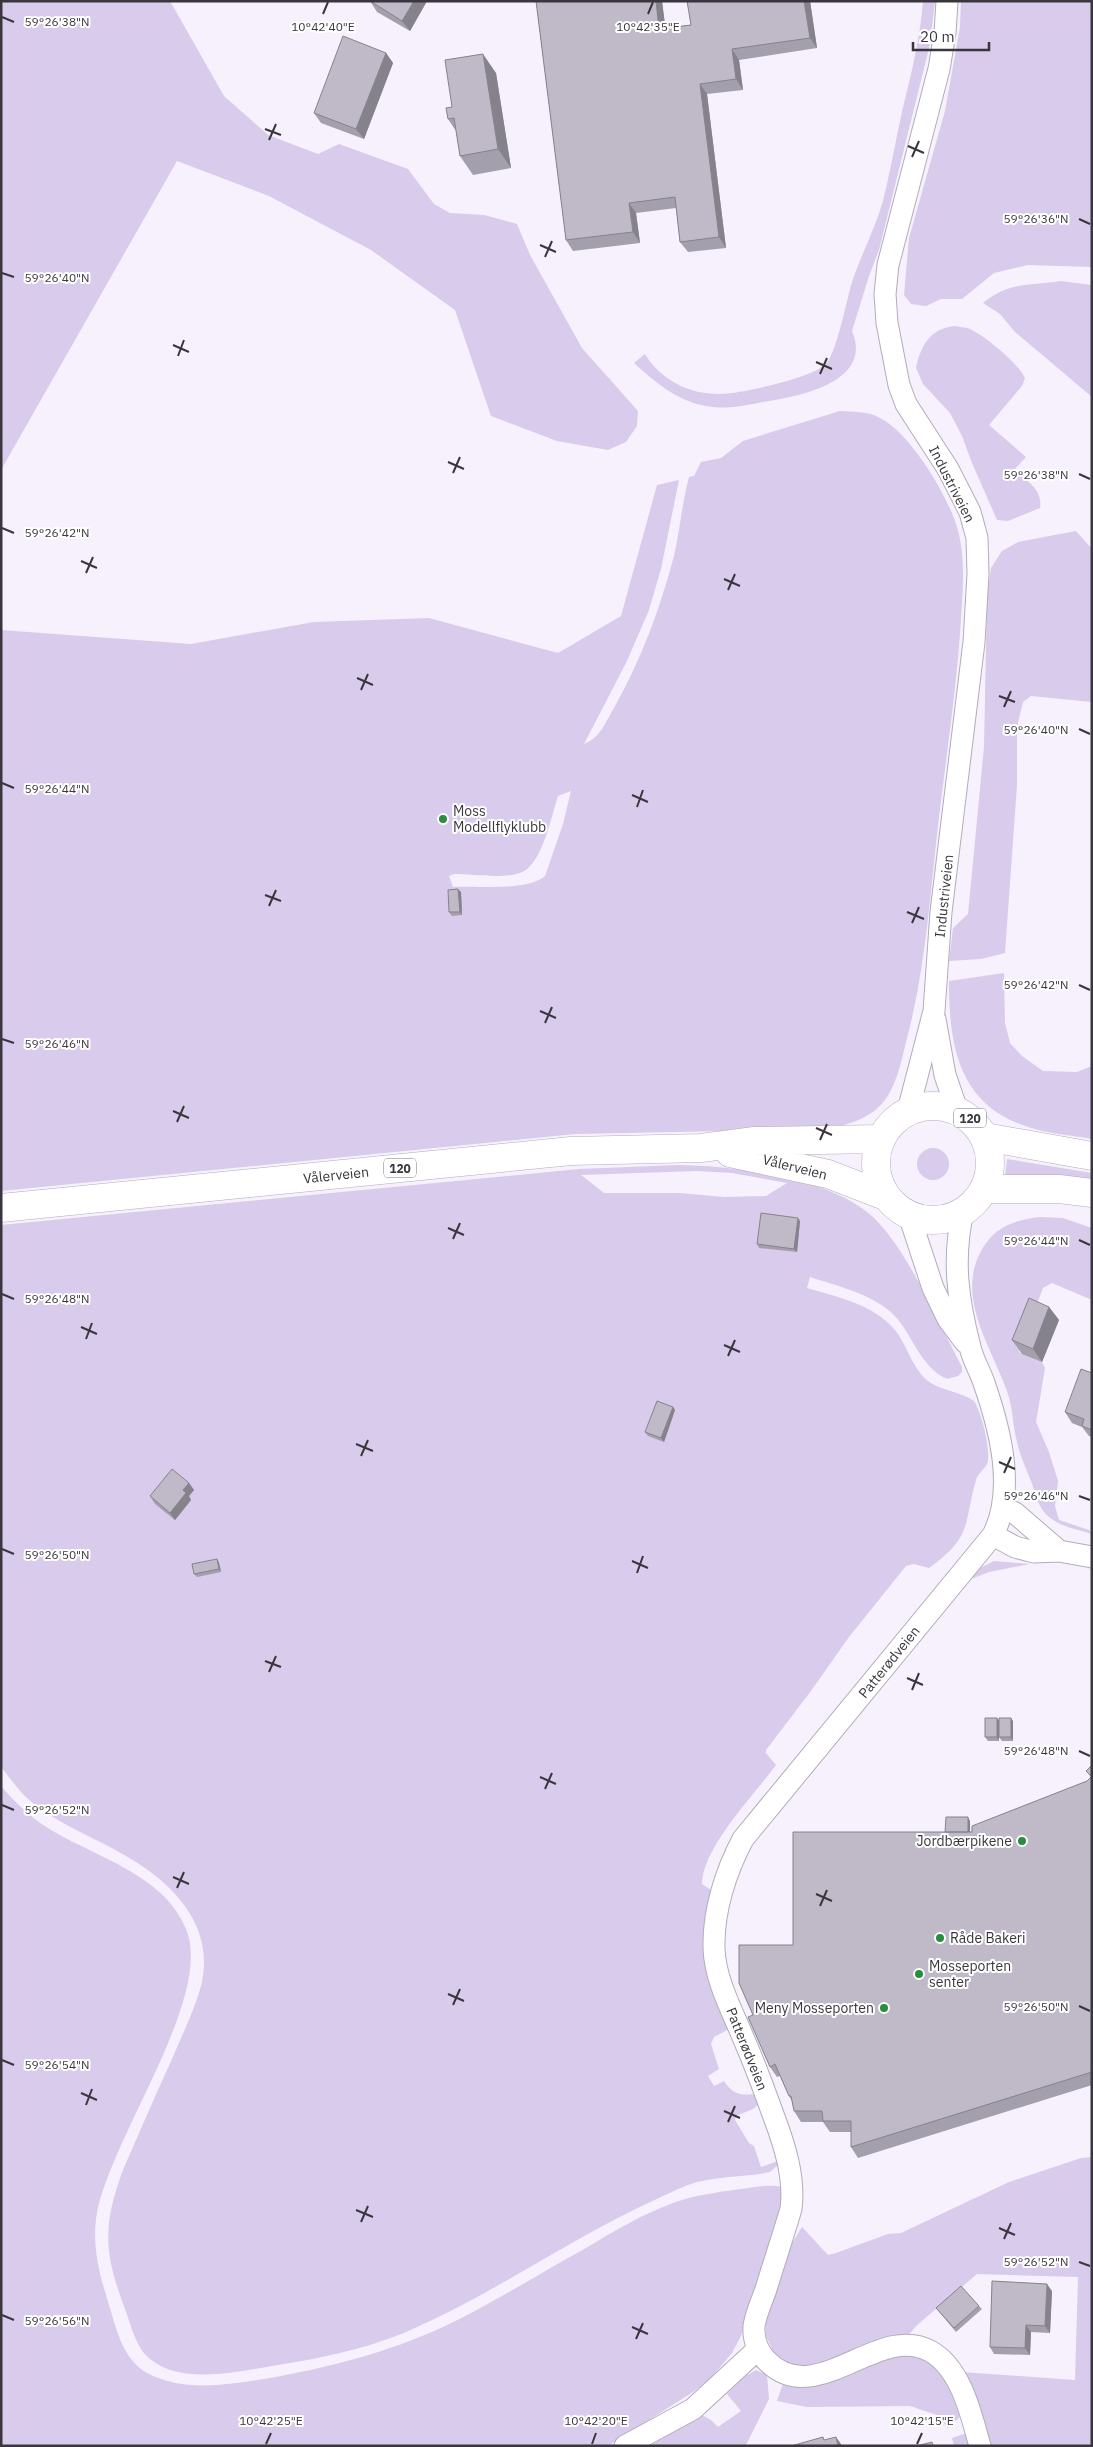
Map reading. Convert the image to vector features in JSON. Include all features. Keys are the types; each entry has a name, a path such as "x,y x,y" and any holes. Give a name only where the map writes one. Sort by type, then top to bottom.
{"main road":[{"name":"120","path":"933,1105 957,1110 968,1117 984,1137 991,1163 984,1189 979,1198 963,1212 950,1218 922,1220 909,1215 896,1207 886,1196 879,1183 876,1154 880,1139 897,1118 908,1110 933,1105"},
{"name":"120","path":"984,1137 1092,1156"},
{"name":"Vålerveien","path":"1,1208 571,1151 701,1148 755,1141 880,1139"},
{"name":"Vålerveien","path":"701,1148 828,1174 886,1196"},
{"path":"984,1189 1059,1189 1092,1193"}],"street":[{"name":"Industriveien","path":"908,1110 934,1011 941,912 974,642 978,574 977,538 970,512 948,469 906,404 899,385 887,323 885,294 888,265 939,69 945,33 947,1"},
{"name":"Industriveien","path":"934,1011 945,1075 957,1110"},
{"name":"Patterødveien","path":"757,2350 754,2325 788,2219 794,2192 791,2174 778,2129 717,1968 714,1948 716,1928 727,1873 743,1839 994,1536 1004,1508 1005,1491 1001,1446 984,1384 971,1350 957,1280 957,1236 963,1212"},
{"name":"Patterødveien","path":"909,1215 933,1288 948,1319 971,1350"},
{"path":"1004,1508 1015,1513 1059,1550"},
{"path":"994,1536 1015,1547 1034,1552 1059,1550 1092,1557"},
{"path":"625,2446 693,2408 757,2350 770,2363 782,2371 796,2376 810,2376 896,2345 920,2346 942,2358 953,2374 972,2418 980,2446"}],"shaded area":[{"path":"1,1 170,1 224,96 268,135 318,154 339,144 408,169 434,204 450,213 484,215 517,224 530,255 582,348 638,411 637,426 626,442 608,450 557,441 491,416 455,310 371,250 269,196 177,161 1,470"},
{"path":"923,1 935,1 930,44 879,250 852,331 856,349 852,363 842,375 828,384 812,391 777,400 732,407 719,407 690,402 670,392 634,363 645,354 661,373 682,387 694,391 719,394 754,389 794,379 817,370 829,360 837,339 852,282 883,201 920,30"},
{"path":"961,1 1092,1 1092,267 1028,265 994,273 962,299 941,299 926,306 911,304 904,295 909,238 945,111 960,27"},
{"path":"1061,281 1092,285 1092,397 1015,332 1000,314 983,303 1002,291 1011,288"},
{"path":"954,326 970,329 984,338 1016,365 1025,378 1022,386 989,425 1026,457 1014,470 1037,491 1040,508 1008,521 997,520 962,436 950,413 923,384 916,368 924,345 928,340 939,331"},
{"path":"840,411 871,414 880,418 903,437 926,465 944,496 959,535 963,571 959,644 923,958 913,1014 901,1063 894,1084 881,1104 861,1119 827,1129 575,1134 1,1191 1,630 191,644 314,622 429,618 558,653 621,616 657,485 679,480 661,569 649,610 627,661 584,744 594,738 605,724 624,690 649,634 674,556 689,477 694,476 701,462 721,458 743,441","holes":["571,791 563,824 545,876 537,881 515,886 453,887 449,876 454,874 505,876 528,869 545,840 558,796"]},
{"path":"1076,531 1092,549 1092,702 1031,696 1023,702 1017,727 1017,785 1005,953 981,959 949,961 953,928 968,914 984,747 987,597 991,568 1002,551 1018,542"},
{"path":"1004,973 1005,1023 1010,1043 1022,1056 1043,1071 1077,1072 1092,1066 1092,1139 1028,1127 1005,1117 986,1104 972,1088 962,1070 952,1028 949,981"},
{"path":"933,1148 944,1153 949,1164 944,1175 933,1180 922,1175 917,1164 922,1153"},
{"path":"1007,1159 1092,1173 1092,1182 1005,1177"},
{"path":"678,1165 754,1171 808,1183 833,1192 855,1203 873,1217 898,1248 933,1310 962,1367 962,1372 958,1376 947,1379 938,1374 923,1359 901,1323 876,1301 810,1277 807,1288 866,1308 886,1321 900,1336 915,1366 925,1378 936,1386 974,1401 985,1432 988,1451 987,1464 976,1480 967,1520 960,1538 943,1557 929,1568 914,1564 906,1566 849,1637 766,1750 766,1753 776,1765 720,1838 704,1870 702,1884 711,1890 707,1932 729,2029 714,2037 711,2044 719,2069 708,2076 714,2086 724,2081 736,2093 753,2094 759,2104 753,2109 736,2116 735,2120 749,2143 754,2146 761,2167 778,2161 779,2164 770,2172 710,2179 676,2190 599,2228 446,2313 415,2328 376,2343 316,2358 242,2371 215,2374 187,2374 174,2371 150,2359 141,2349 134,2336 113,2272 108,2240 109,2224 116,2190 123,2170 184,2032 201,1986 204,1964 202,1944 196,1926 187,1909 160,1879 126,1856 63,1823 39,1808 21,1792 1,1767 1,1225 579,1169","holes":["697,1171 732,1173 787,1183 766,1196 724,1197 680,1193 604,1193 581,1175"]},
{"path":"1040,1217 1063,1218 1092,1228 1092,1300 1052,1283 1043,1288 1019,1352 1042,1362 1045,1368 1036,1422 1049,1452 1058,1481 1055,1506 1059,1520 1089,1530 1092,1534 1054,1521 1044,1512 1040,1505 1018,1447 1008,1394 979,1324 974,1305 972,1287 974,1269 986,1243 1006,1226 1022,1220"},
{"path":"994,1561 1030,1564 989,1572 969,1580 980,1568"},
{"path":"1,1786 35,1819 48,1828 126,1869 162,1894 176,1910 186,1929 191,1958 186,1993 173,2031 156,2071 118,2151 104,2188 96,2219 95,2244 97,2256 114,2323 128,2355 140,2368 161,2379 175,2383 219,2385 287,2375 334,2365 379,2352 445,2326 629,2223 662,2207 690,2198 715,2193 762,2186 783,2187 783,2199 755,2297 741,2336 732,2353 710,2379 693,2392 608,2446 1,2446"},
{"path":"1092,2157 1092,2446 990,2446 962,2372 1075,2380 1078,2277 977,2274 916,2326 908,2336 817,2367 793,2366 774,2353 766,2336 765,2321 791,2245 802,2227 828,2255 888,2234 901,2233 1009,2182 1081,2158"},
{"path":"913,2353 937,2366 948,2383 960,2417 948,2428 937,2415 910,2406 807,2407 777,2401 783,2383 804,2385 902,2354"},
{"path":"756,2370 767,2375 769,2399 746,2445 650,2446 702,2415 718,2427 741,2411 727,2394 744,2377"},
{"path":"967,2433 972,2446 954,2446 952,2438"}],"building":[{"path":"370,1 414,1 402,21"},
{"path":"536,1 656,1 659,29 691,25 687,1 804,1 810,38 732,49 736,79 700,84 719,237 680,242 675,197 629,203 633,232 566,240"},
{"path":"343,36 386,53 356,129 314,113"},
{"path":"483,54 498,149 460,156 454,118 448,119 446,108 452,107 445,60"},
{"path":"458,889 460,912 449,912 448,890"},
{"path":"761,1213 798,1218 794,1249 757,1244"},
{"path":"1029,1298 1049,1307 1033,1349 1012,1340"},
{"path":"1081,1369 1092,1373 1092,1430 1082,1426 1084,1419 1065,1412"},
{"path":"657,1401 673,1407 661,1438 645,1432"},
{"path":"172,1469 189,1483 183,1490 186,1493 170,1513 150,1496"},
{"path":"217,1559 219,1569 194,1574 192,1564"},
{"path":"985,1718 997,1718 997,1737 985,1737"},
{"path":"999,1718 1011,1718 1011,1737 999,1737"},
{"path":"1092,1765 1092,1777 1086,1771"},
{"name":"Mosseporten senter","path":"1092,1776 1092,2072 851,2147 851,2121 823,2121 822,2111 794,2111 791,2096 789,2096 775,2064 770,2067 748,2017 753,2015 739,1983 739,1945 793,1945 793,1832 972,1832 972,1826 1087,1781"},
{"path":"946,1817 968,1817 968,1832 945,1832"},
{"path":"992,2281 1047,2284 1045,2326 1026,2325 1025,2348 990,2347"},
{"path":"961,2286 979,2306 954,2328 936,2308"},
{"path":"823,2437 824,2440 836,2437 838,2446 791,2446"},
{"path":"932,2442 933,2446 916,2446"}],"place":[{"name":"Moss Modellflyklubb","path":"443,819"},
{"name":"Jordbærpikene","path":"1022,1841"},
{"name":"Råde Bakeri","path":"940,1938"},
{"name":"Mosseporten senter","path":"919,1974"},
{"name":"Meny Mosseporten","path":"884,2008"}]}
